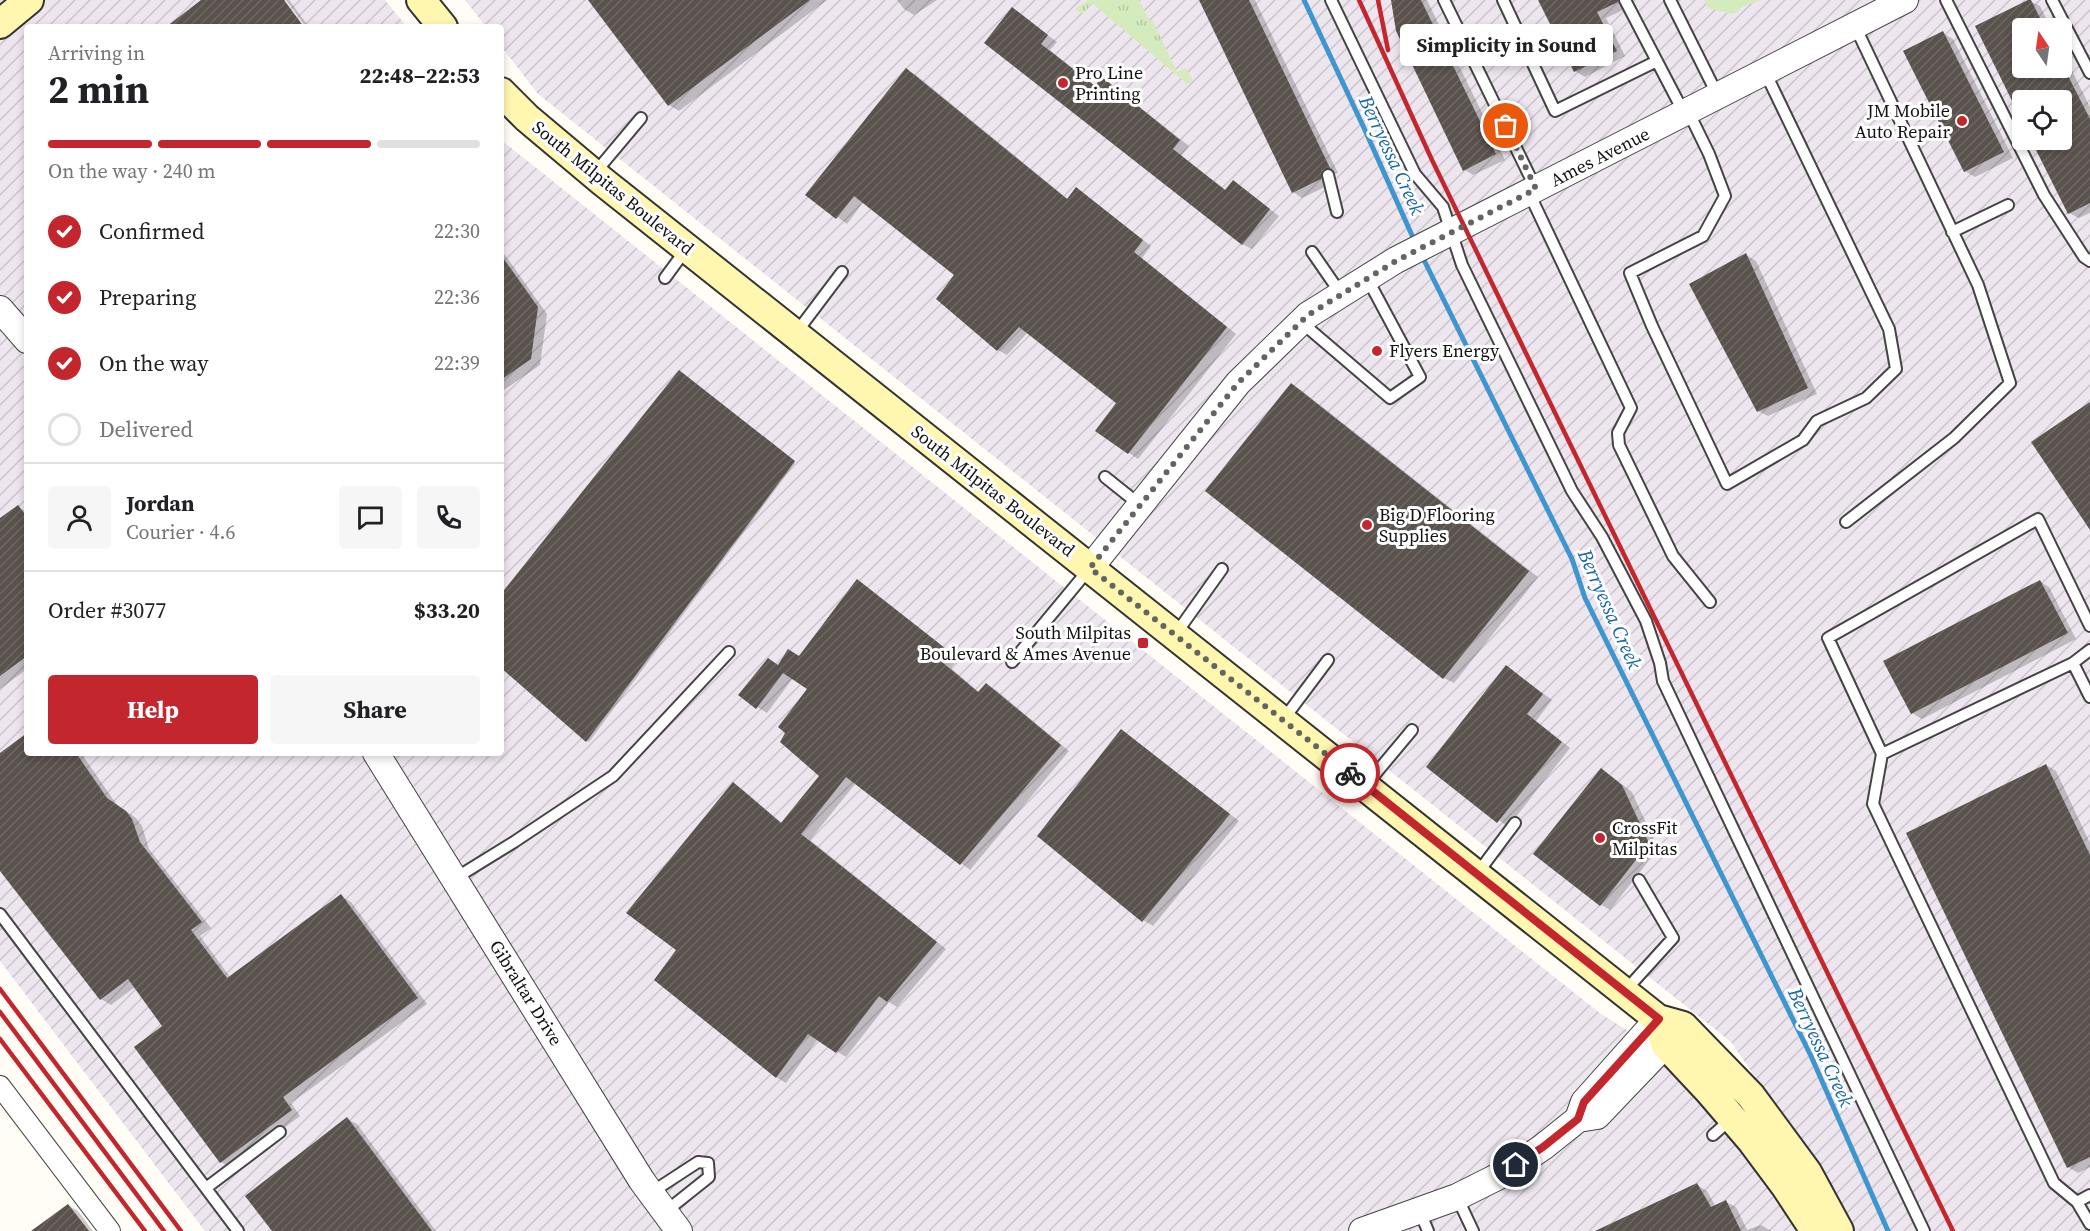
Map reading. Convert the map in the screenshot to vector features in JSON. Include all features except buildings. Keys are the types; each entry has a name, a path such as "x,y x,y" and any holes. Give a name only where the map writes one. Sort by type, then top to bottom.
{"main road":[{"path":"0,24 29,0"},
{"path":"421,0 441,24"},
{"name":"South Milpitas Boulevard","path":"504,95 527,118 594,174 1477,874 1743,1088 1772,1123 1807,1172 1839,1231"},
{"name":"South Milpitas Boulevard","path":"1669,1030 1723,1126 1786,1187 1815,1231"}],"street":[{"name":"Ames Avenue","path":"1090,568 1238,383 1301,322 1367,278 1448,233 1905,0"},
{"path":"0,309 24,337"},
{"name":"Gibraltar Drive","path":"377,756 665,1212"},
{"path":"1362,1231 1424,1221 1457,1197 1503,1174 1543,1147 1578,1119 1584,1102 1669,1030"},
{"path":"0,1086 110,1231"}],"lane":[{"path":"1331,0 1415,174 1443,207 1448,233 1462,265 1572,491 1602,537 1646,621 1660,663 1663,681 1924,1231"},
{"path":"1444,0 1631,408 1618,433 1619,445 1674,556 1710,602"},
{"path":"1503,0 1555,111 1657,61"},
{"path":"1626,0 1708,154 1725,196 1703,236 1630,273 1652,326 1727,484 1803,440 1817,421 1866,398 1896,369 1889,329 1765,72"},
{"path":"1670,0 1719,96"},
{"path":"1946,0 2044,195 2084,257 2090,261"},
{"path":"2052,0 2090,73"},
{"path":"1846,522 1954,438 2010,383 1977,285 1855,26"},
{"path":"594,174 641,118"},
{"path":"1328,176 1337,212"},
{"path":"1952,232 2008,205"},
{"path":"665,278 687,248"},
{"path":"1312,252 1341,295"},
{"path":"796,334 842,272"},
{"path":"1301,322 1390,398 1420,377 1367,278"},
{"path":"1105,477 1140,505"},
{"path":"2090,626 2038,519 1828,638 1882,754 1873,804 2054,1183 2077,1202 2090,1224"},
{"path":"1012,662 1090,568"},
{"path":"1175,635 1222,569"},
{"path":"1882,754 2073,663 2090,650"},
{"path":"454,879 613,776 729,652"},
{"path":"1283,720 1328,660"},
{"path":"2073,663 2090,697"},
{"path":"1365,785 1412,730"},
{"path":"1477,874 1515,823"},
{"path":"1624,991 1673,938 1639,880"},
{"path":"0,914 238,1231"},
{"path":"206,1188 280,1132"},
{"path":"698,1162 708,1163 709,1176 665,1212 698,1162"},
{"path":"2077,1202 2090,1195"},
{"path":"1457,1197 1473,1231"}],"shaded area":[{"path":"0,0 385,0 405,24 24,24 24,756 504,756 504,142 1601,1014 1715,1085 1805,1231 205,1231 0,961"},
{"path":"465,0 2090,0 2090,1231 1851,1231 1826,1180 1731,1042 538,94 504,50 504,24 484,24"}],"green space":[{"path":"1089,0 1139,0 1150,21 1153,21 1177,72 1186,68 1193,81 1187,84 1092,3 1083,14 1075,9"},
{"path":"1704,0 1761,0 1731,14 1708,8"}],"waterway":[{"name":"Berryessa Creek","path":"1304,0 1415,242"},
{"name":"Berryessa Creek","path":"1422,256 1572,559 1585,598 1811,1056 1888,1231"}],"railway":[{"path":"1359,0 1432,160 1953,1231"},
{"path":"1378,0 1388,50"},
{"path":"0,989 181,1231"},
{"path":"0,1012 164,1231"},
{"path":"0,1039 145,1231"}],"way so far":[{"path":"1350,773 1090,568 1238,383 1308,315 1396,261 1536,189 1506,126"}],"place":[{"name":"Pro Line Printing","path":"1063,83"},
{"name":"JM Mobile Auto Repair","path":"1962,121"},
{"name":"Simplicity in Sound","path":"1506,126"},
{"name":"Flyers Energy","path":"1377,351"},
{"name":"Big D Flooring Supplies","path":"1367,525"},
{"name":"South Milpitas Boulevard & Ames Avenue","path":"1143,643"},
{"name":"CrossFit Milpitas","path":"1600,838"}],"route":[{"path":"1350,773 1659,1019 1584,1102 1578,1119 1516,1165"}]}
